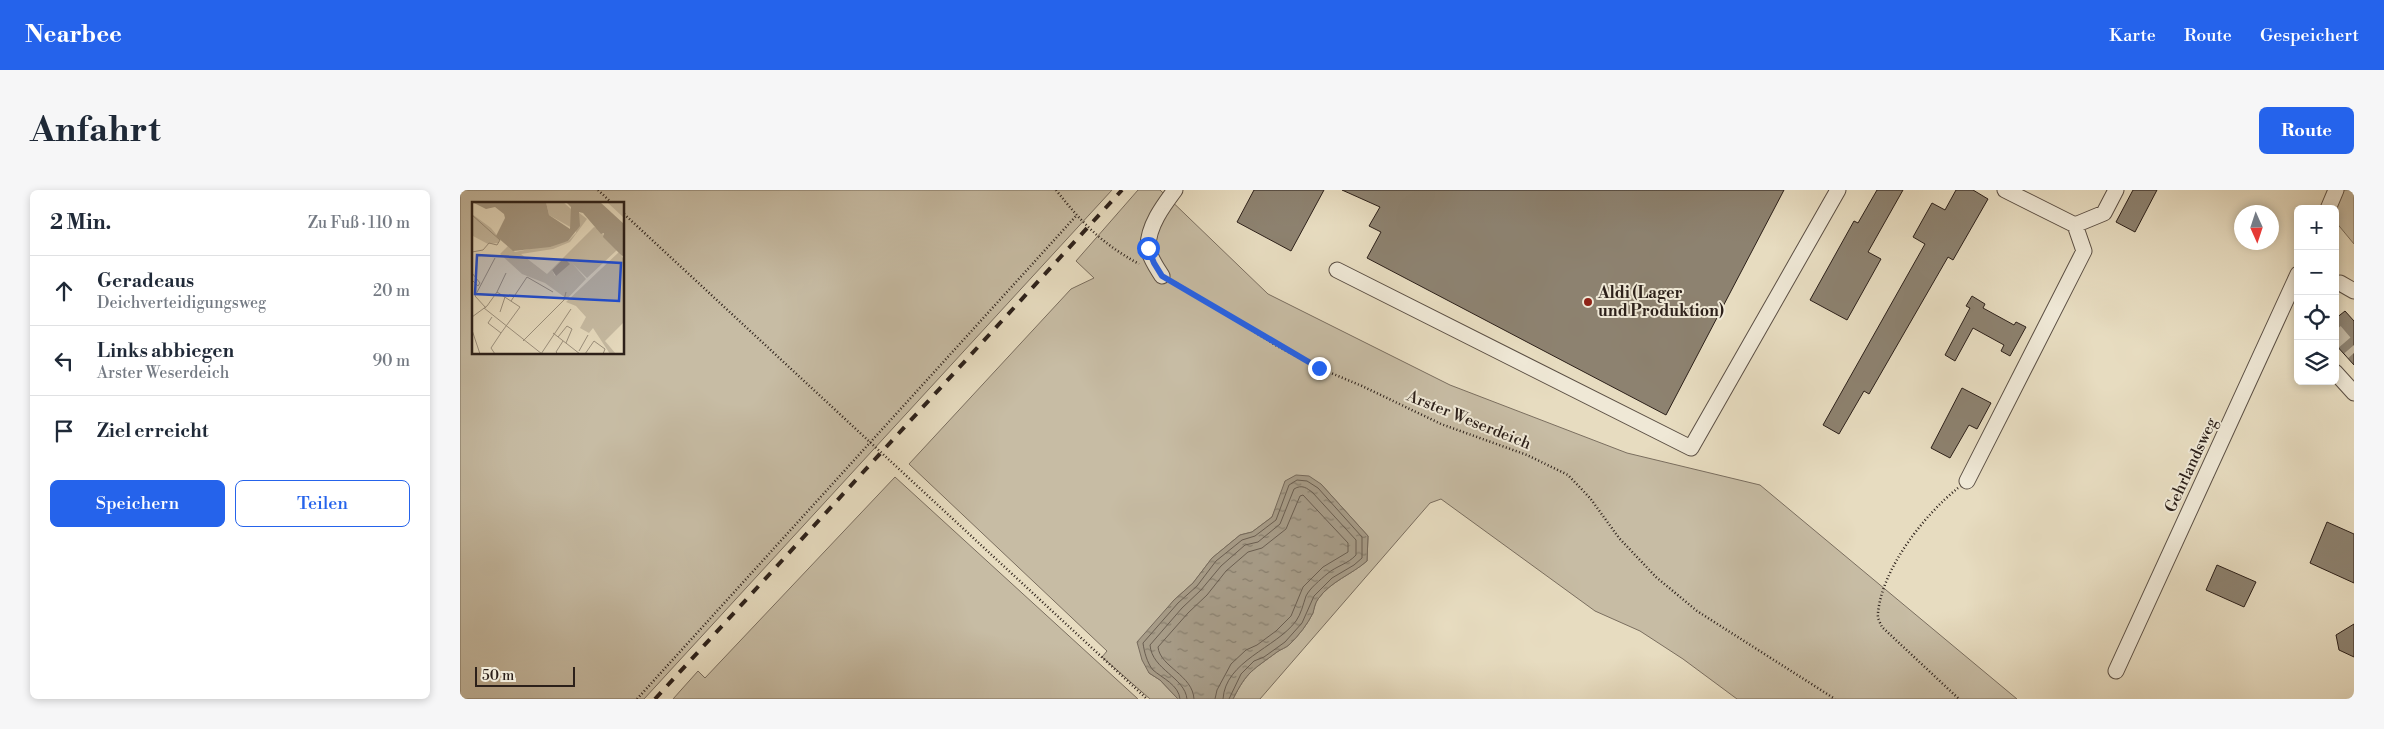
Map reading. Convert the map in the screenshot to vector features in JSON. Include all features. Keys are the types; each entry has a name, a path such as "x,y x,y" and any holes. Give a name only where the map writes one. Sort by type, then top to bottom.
{"street":[{"path":"1162,276 1148,248 1158,213 1175,190"},
{"path":"1337,270 1691,448 1838,190"},
{"path":"1967,481 2084,251 2075,226 2005,190"},
{"path":"2075,226 2104,214 2116,190"},
{"path":"2330,205 2336,190"},
{"name":"Gehrlandsweg","path":"2116,671 2294,283"},
{"path":"2339,283 2354,291"},
{"path":"2339,376 2354,393"}],"path":[{"path":"598,190 611,202"},
{"name":"Arster Weserdeich","path":"1056,190 1076,216 1116,252 1162,276 1319,368 1442,424 1527,455 1568,475 1590,498 1619,538 1656,577 1697,611 1835,699"},
{"path":"625,215 1148,699"},
{"path":"637,699 1076,216"},
{"path":"1959,699 1882,628 1877,614 1886,585 1910,540 1948,496 1967,481"}],"shaded area":[{"path":"460,190 1112,190 644,699 460,699"},
{"path":"1138,190 1160,190 1268,294 1450,385 1627,453 1760,485 2017,699 1737,699 1683,659 1640,631 1595,611 1441,499 1430,503 1260,699 1233,699 1242,682 1256,667 1288,645 1300,633 1311,617 1317,601 1323,593 1367,561 1368,536 1321,484 1278,503 1272,517 1252,532 1240,535 1212,558 1193,583 1174,600 1160,618 1149,673 1160,680 1178,699 1150,699 1102,657 1107,651 909,464 1071,289 1094,278 1076,261"},
{"path":"2337,190 2354,190 2354,244 2339,226 2339,205 2336,205"},
{"path":"895,477 1138,699 673,699 698,671 705,678"}],"water":[{"path":"1296,475 1309,476 1321,484 1368,536 1367,561 1323,593 1317,601 1311,617 1300,633 1288,645 1256,667 1242,682 1233,699 1178,699 1160,680 1149,673 1142,660 1137,642 1174,600 1193,583 1212,558 1240,535 1252,532 1272,517 1285,481"}],"building":[{"path":"1254,190 1324,190 1291,251 1237,222"},
{"name":"Aldi (Lager und Produktion)","path":"1342,190 1784,190 1666,415 1367,258 1381,232 1369,226 1380,207"},
{"path":"1877,190 1903,190 1868,252 1881,259 1847,320 1810,300 1854,221 1858,223"},
{"path":"1956,190 1973,190 1988,199 1953,260 1948,257 1869,394 1864,391 1839,434 1823,425 1925,244 1913,237 1932,203 1945,210"},
{"path":"2133,190 2157,190 2135,232 2116,222"},
{"path":"1972,296 1985,304 1983,308 2014,325 2016,322 2026,327 2010,356 2001,351 2004,345 1973,328 1955,361 1945,355 1970,308 1966,306"},
{"path":"2345,311 2354,321 2354,365 2339,348 2339,316"},
{"path":"1962,388 1991,403 1977,429 1969,425 1950,458 1931,448"},
{"path":"2327,522 2354,534 2354,583 2310,563"},
{"path":"2217,565 2256,582 2244,607 2206,590"},
{"path":"2354,624 2354,657 2339,650 2336,635"}],"tunnel":[{"path":"2339,336 2354,353"}],"railway":[{"path":"655,699 1122,190"}],"place":[{"name":"Aldi (Lager und Produktion)","path":"1588,302"}],"route":[{"path":"1148,248 1162,276 1179,284 1277,346 1319,368"}]}
